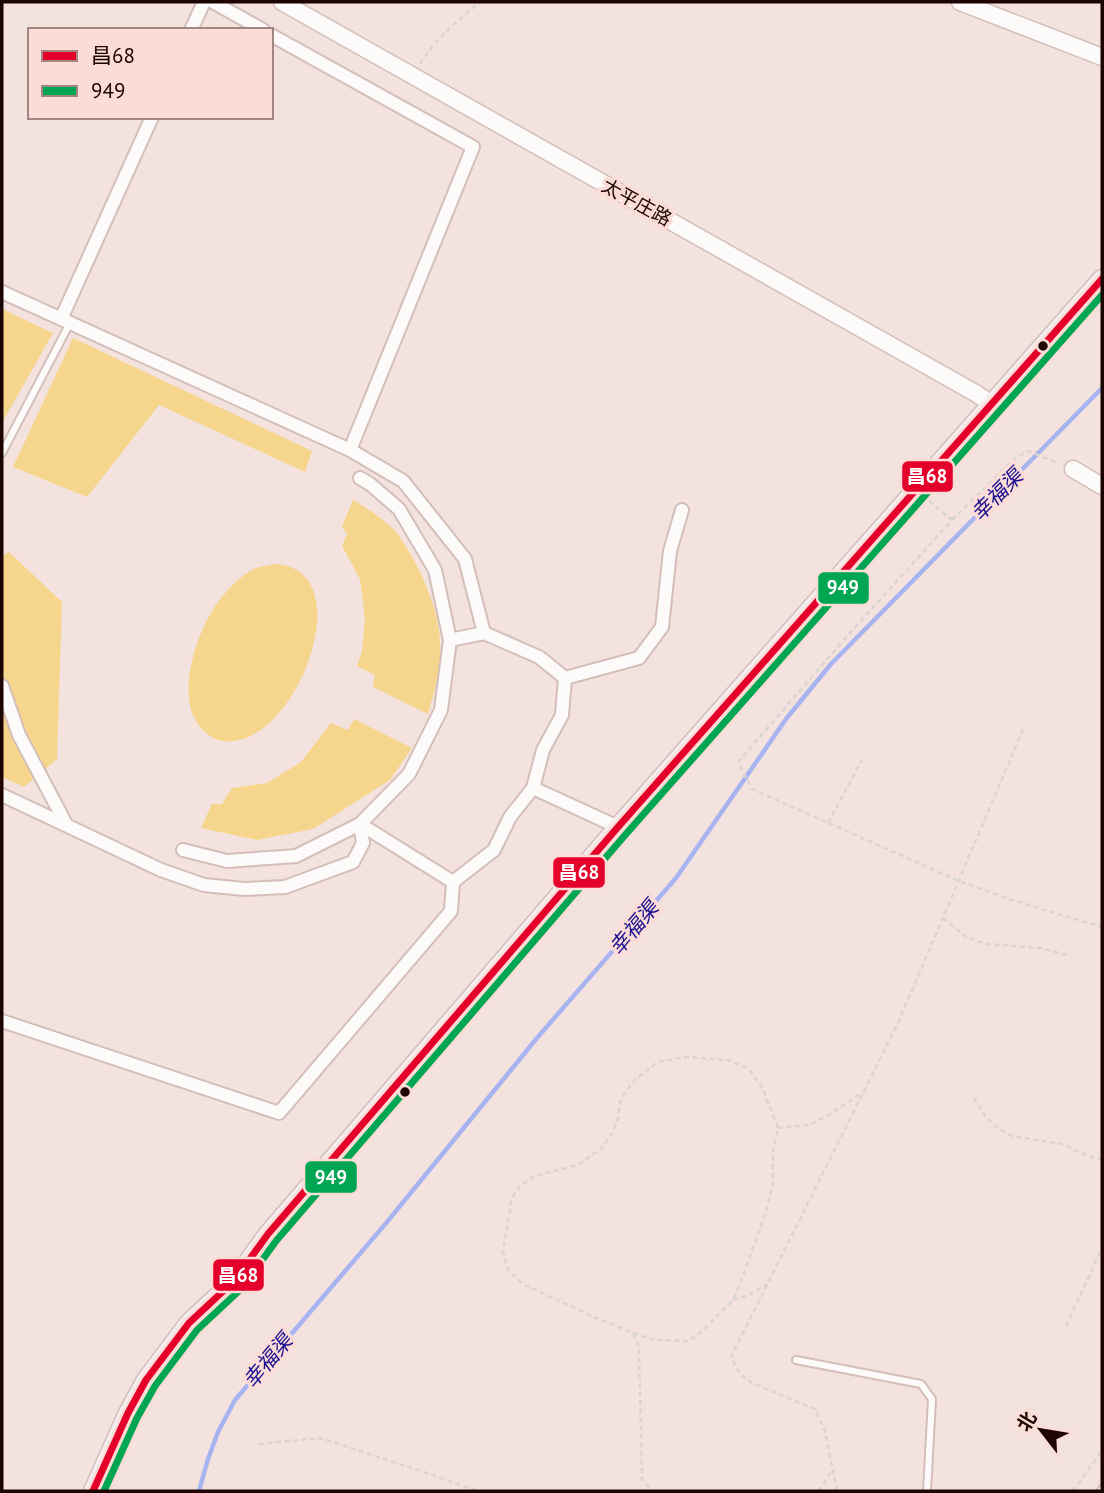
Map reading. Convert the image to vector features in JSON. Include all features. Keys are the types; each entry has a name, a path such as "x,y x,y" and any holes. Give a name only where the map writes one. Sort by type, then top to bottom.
{"main road":[{"path":"93,1491 146,1380 188,1322 234,1280 268,1234 618,827 1102,279"}],"street":[{"path":"192,28 204,2"},
{"path":"213,2 259,28"},
{"name":"太平庄路","path":"282,2 978,394 991,404"},
{"path":"960,2 1102,57"},
{"path":"273,35 473,147 350,450"},
{"path":"65,321 151,119"},
{"path":"2,292 350,450 403,481 465,559 484,633"},
{"path":"1073,469 1102,486"},
{"path":"183,849 227,861 296,856 359,824 410,774 440,710 450,640 435,570 399,509 360,478"},
{"path":"565,678 639,658 662,627 670,551 682,510"},
{"path":"450,640 484,633 540,657 565,678"},
{"path":"2,1020 278,1113 451,911 453,882 494,850 510,817 533,788 543,750 562,715 565,678"},
{"path":"2,686 19,735 66,824"},
{"path":"533,788 618,827"},
{"path":"2,795 161,870 204,885 244,889 285,887 353,862 363,843 359,824"},
{"path":"359,824 453,882"}],"lane":[{"path":"2,453 65,321"},
{"path":"796,1360 920,1384 932,1399 928,1491"}],"path":[{"path":"413,75 430,47 481,2"},
{"path":"1048,459 1028,450 1014,459 952,520 738,762 752,789 959,881 1102,927"},
{"path":"916,490 952,520"},
{"path":"837,1491 825,1431 815,1409 752,1383 740,1374 731,1357 898,1023 1025,725"},
{"path":"828,823 862,760"},
{"path":"943,918 966,937 987,944 1041,948 1070,956"},
{"path":"684,1056 728,1060 748,1068 762,1087 778,1128 773,1150 773,1183 766,1212 740,1284 733,1300 689,1341 654,1340 633,1333 523,1284 508,1270 503,1251 512,1198 519,1187 534,1176 579,1165 602,1148 618,1119 620,1102 626,1090 658,1062 684,1056"},
{"path":"778,1128 809,1125 864,1091"},
{"path":"974,1098 986,1117 1012,1136 1062,1144 1102,1160"},
{"path":"1066,1326 1102,1248"},
{"path":"733,1300 749,1295 767,1284"},
{"path":"633,1333 639,1346 642,1479 652,1491"},
{"path":"259,1444 320,1438 477,1491"},
{"path":"1073,1491 1102,1451"},
{"path":"819,1491 832,1471"}],"shaded area":[{"path":"2,309 53,333 2,423"},
{"path":"73,338 312,451 305,472 159,405 87,497 13,467"},
{"path":"353,500 376,514 396,532 419,569 431,598 438,626 440,659 428,714 373,687 375,675 357,666 362,651 365,618 360,579 342,546 347,534 342,526"},
{"path":"9,552 62,602 57,759 24,787 2,777 2,556"},
{"path":"277,564 302,574 315,596 317,626 309,659 294,691 274,719 250,737 223,741 208,734 193,716 189,685 195,651 207,620 233,585 256,568"},
{"path":"354,719 412,748 390,780 313,829 257,840 201,828 212,804 222,804 232,788 267,783 301,762 331,723 348,730"}],"waterway":[{"name":"幸福渠","path":"199,1491 218,1432 235,1400 387,1222 537,1038 676,878 786,719 831,664 1102,388"}],"transit line":[{"name":"昌68","path":"93,1491 146,1380 189,1323 234,1281 268,1234 618,827 1102,279"},
{"name":"949","path":"104,1491 137,1418 155,1386 197,1330 242,1288 276,1241 626,834 1102,295"}]}
